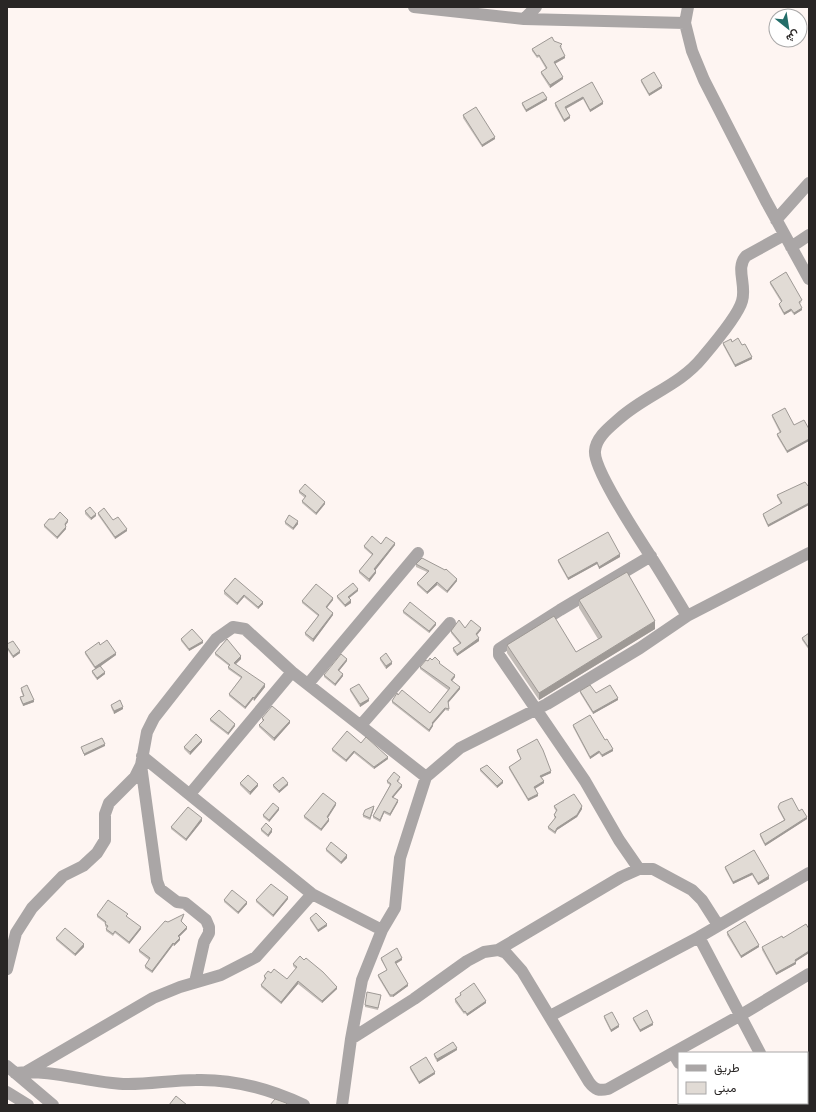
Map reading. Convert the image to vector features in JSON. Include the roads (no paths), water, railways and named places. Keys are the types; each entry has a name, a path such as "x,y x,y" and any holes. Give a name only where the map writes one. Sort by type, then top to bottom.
{"street":[{"path":"414,7 524,19 685,23"},
{"path":"524,19 536,7"},
{"path":"688,7 685,23 692,51 704,80 776,220 809,279"},
{"path":"776,220 809,183"},
{"path":"687,616 622,511 596,462 594,453 596,444 609,428 633,408 658,391 679,380 701,360 740,308 744,285 740,267 744,258 784,235"},
{"path":"791,247 809,235"},
{"path":"342,1105 351,1039 362,980 382,930 394,908 400,858 426,777 460,748 547,704 633,652 687,616 809,552"},
{"path":"308,684 418,553"},
{"path":"639,869 619,840 585,781 502,662 499,655 499,649 560,610 651,556"},
{"path":"361,725 450,623"},
{"path":"7,969 16,934 32,908 64,876 83,866 97,853 105,840 105,814 109,803 135,777 141,761 147,732 154,718 216,640 233,627 245,629 292,672 426,777"},
{"path":"190,794 292,672"},
{"path":"141,761 190,794 312,894 382,930"},
{"path":"141,761 157,881 160,889 177,902 185,903 206,920 209,927 210,933 204,942 195,982"},
{"path":"351,1039 414,999 467,961 484,952 498,950 614,881 639,869 653,868 692,890 702,900 718,925"},
{"path":"550,1016 699,936 809,873"},
{"path":"16,1070 165,992 225,973 256,957 312,894"},
{"path":"699,936 760,1052"},
{"path":"498,950 506,953 522,971 593,1088 599,1091 608,1089 676,1058"},
{"path":"685,1052 741,1015 809,974"},
{"path":"16,1070 53,1105"},
{"path":"16,1070 50,1072 84,1079 123,1084 196,1080 226,1081 265,1090 304,1105"},
{"path":"7,1092 28,1105"}]}
